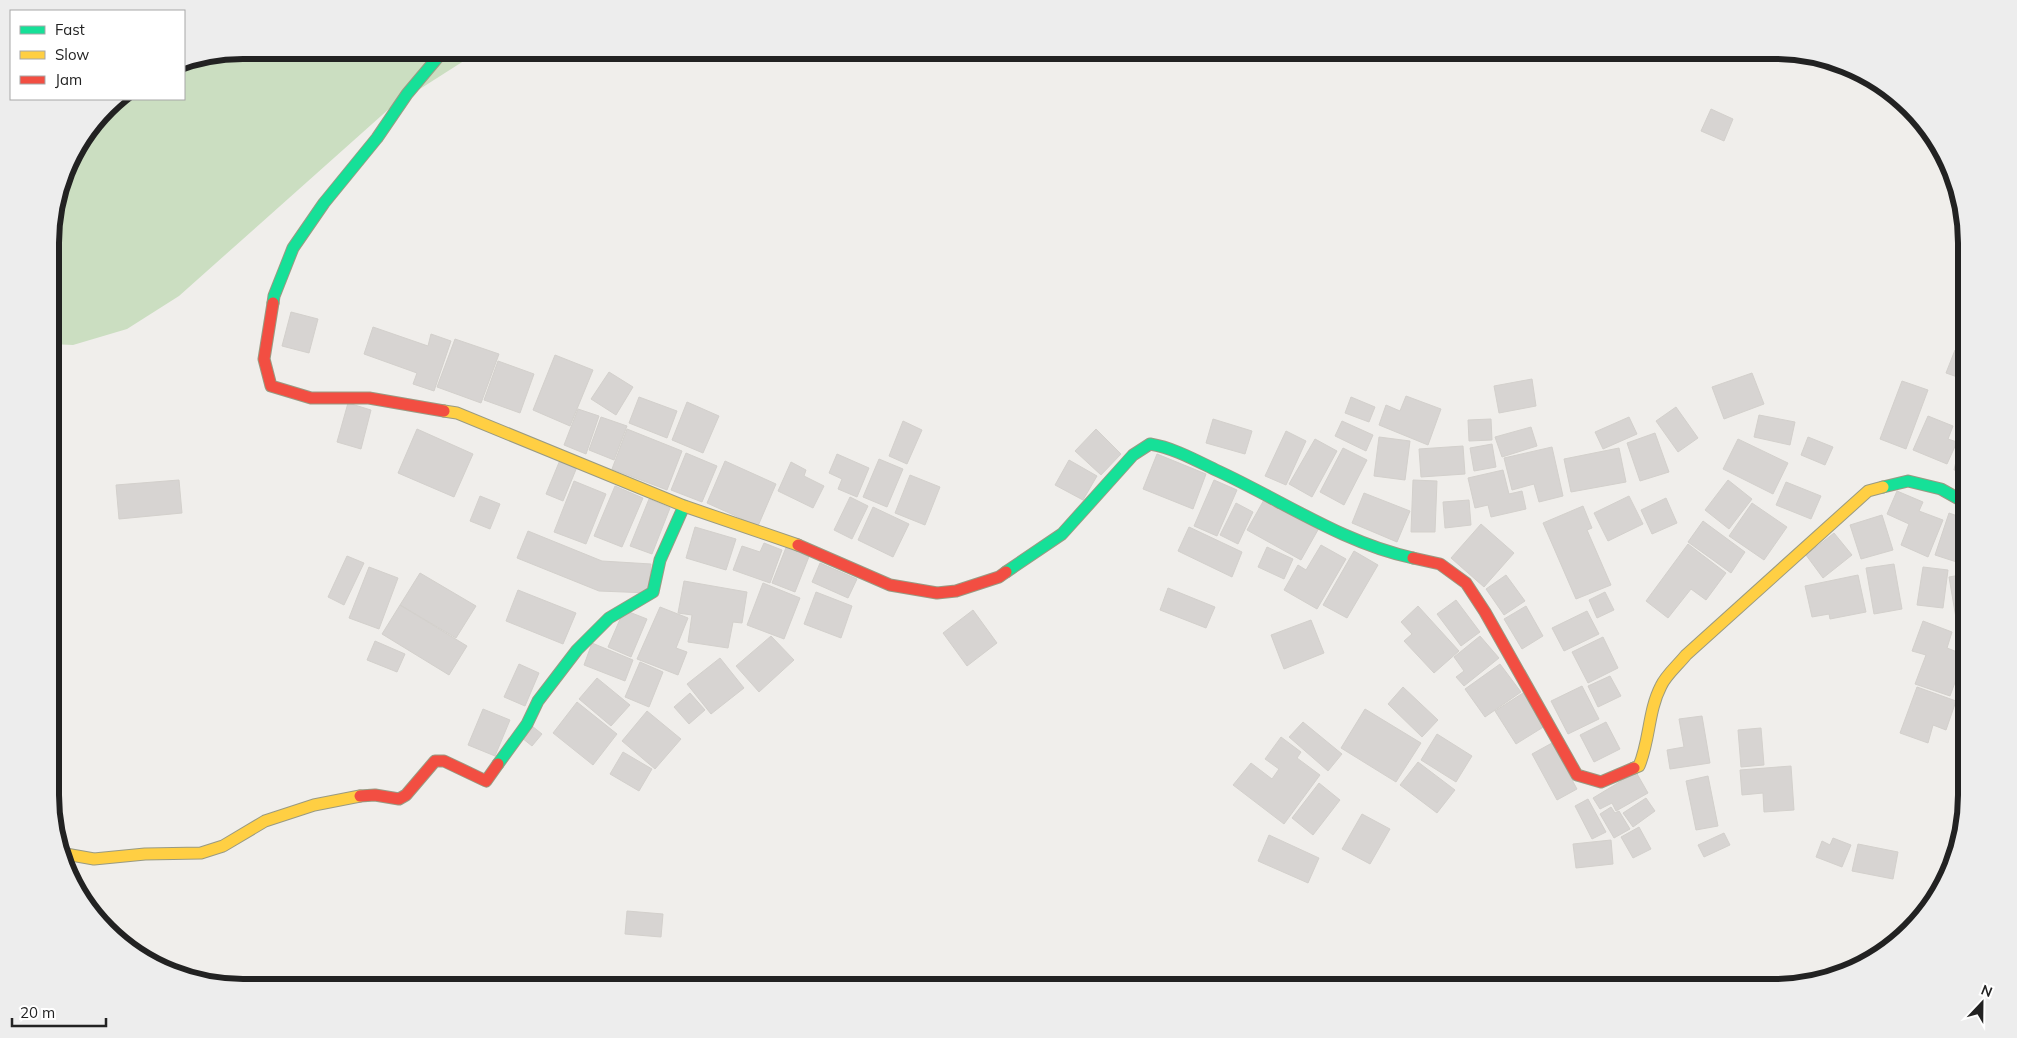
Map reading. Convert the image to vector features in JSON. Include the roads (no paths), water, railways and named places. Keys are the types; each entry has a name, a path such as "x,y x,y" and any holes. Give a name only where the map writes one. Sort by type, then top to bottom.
{"street":[{"path":"436,59 407,94 377,138 324,202 293,248 274,296 264,358 271,386 311,398 369,398 457,413 684,506 789,541 890,585 937,593 956,591 999,577 1062,534 1133,455 1150,444 1167,447 1252,487 1342,535 1390,553 1440,564 1466,583 1485,612 1577,775 1601,782 1639,766 1646,750 1652,712 1661,685 1686,655 1868,491 1908,481 1940,489 1958,499"},
{"path":"69,855 94,859 145,854 200,853 223,846 265,821 314,805 357,796 374,795 399,799 406,795 435,761 444,761 486,781 527,724 538,701 577,650 609,618 652,592 660,560 684,506"}]}
